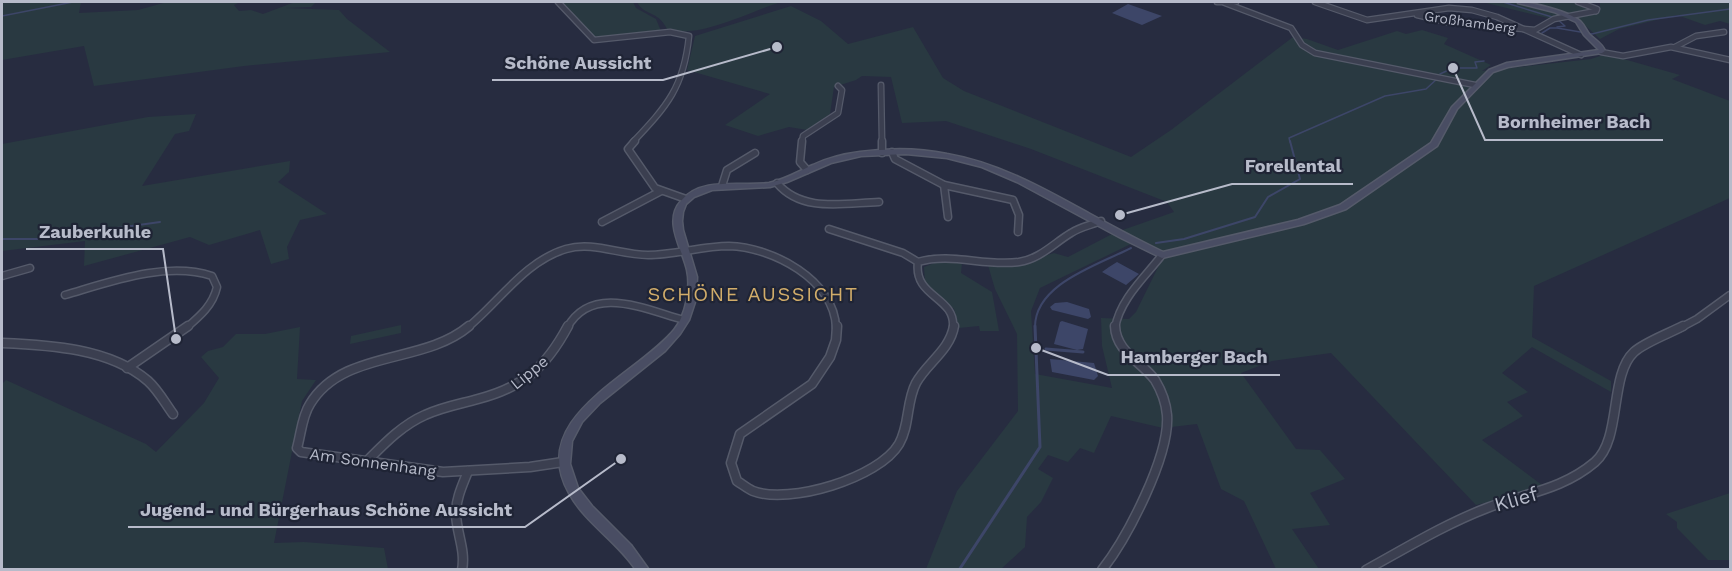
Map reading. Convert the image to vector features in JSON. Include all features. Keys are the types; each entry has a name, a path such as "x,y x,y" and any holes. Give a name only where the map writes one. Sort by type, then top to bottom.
{"street":[{"path":"558,2 594,40 664,33 689,36 688,52 671,96 654,122 628,149 655,188 686,199"},
{"path":"1217,2 1236,2"},
{"name":"Großhamberg","path":"1315,2 1367,20 1449,8 1465,9 1497,17 1581,56"},
{"path":"1520,2 1567,15 1580,23 1585,33 1601,47 1603,50 1601,52"},
{"name":"Großhamberg","path":"1414,14 1447,22 1535,30 1545,22 1597,9 1578,2"},
{"path":"1225,3 1286,25 1294,31 1302,45 1315,53 1475,85"},
{"path":"1102,570 1134,525 1165,437 1167,415 1154,378 1119,343 1115,332 1117,317 1162,255 1301,222 1343,207 1434,144 1454,108 1491,70 1500,66 1601,52 1623,56 1675,47 1690,38 1724,33"},
{"path":"1675,47 1731,60"},
{"path":"881,85 882,153"},
{"path":"807,170 800,162 803,136 838,113 842,90 838,86"},
{"path":"643,570 613,532 574,492 563,462 568,438 581,415 663,347 684,320 690,303 693,277 679,230 678,214 686,199 705,189 722,186 757,186 777,183 833,160 892,152 913,152 944,156 996,169 1039,188 1162,255"},
{"path":"892,152 895,159 944,185 1013,200 1018,212 1020,226 1018,231"},
{"path":"722,186 727,170 755,153"},
{"path":"777,183 796,200 879,202"},
{"path":"944,185 948,217"},
{"path":"602,222 661,191"},
{"path":"829,229 903,253 918,262 942,255 1003,262 1031,259 1048,251 1075,230 1101,221"},
{"name":"Am Sonnenhang","path":"563,462 468,471 406,468 301,452 297,448 309,405 329,380 351,369 424,351 450,339 475,321 540,261 567,249 592,246 647,255 686,251"},
{"path":"686,251 724,246 741,247 771,255 811,279 827,296 836,314 836,339 829,361 819,376 754,422 740,434 733,449 730,463 736,480 747,488 776,495 820,489 856,478 880,465 893,453 902,439 909,420 915,384 947,343 954,324 948,309 918,282 915,271 918,262"},
{"path":"2,276 30,268"},
{"path":"65,296 169,271 200,271 213,276 217,283 216,294 206,310 179,333 127,368"},
{"name":"Klief","path":"1366,570 1437,530 1482,510 1548,490 1595,462 1603,453 1609,437 1618,388 1624,368 1634,352 1697,319 1731,295"},
{"name":"Lippe","path":"367,462 390,438 428,413 485,399 524,380 545,363 576,314 587,307 603,302 626,303 684,320"},
{"path":"2,343 57,347 82,352 127,368 147,380 173,414"},
{"path":"462,570 465,558 456,519 456,508 468,471"}],"shaded area":[{"path":"2,2 81,2 79,13 138,10 167,2 240,2 234,5 239,11 251,10 263,14 295,2 316,2 311,7 286,8 339,10 347,19 390,52 244,66 94,86 84,46 2,60"},
{"path":"561,2 633,2 636,8 656,19 661,31 596,39"},
{"path":"637,2 781,2 708,28 679,31 667,29 660,19 643,9"},
{"path":"1482,2 1573,2 1593,7 1593,10 1552,19"},
{"path":"1600,2 1730,2 1730,24 1720,21 1705,25 1677,15 1619,29 1600,39 1577,18 1600,12"},
{"path":"791,6 821,21 848,44 913,27 943,78 964,91 1131,157 1171,130 1293,37 1307,39 1338,50 1397,31 1406,34 1422,30 1448,38 1444,44 1491,65 1482,71 1591,59 1606,54 1680,75 1672,79 1730,101 1730,198 1534,286 1532,337 1611,381 1611,392 1532,347 1502,373 1528,392 1507,402 1523,416 1482,440 1546,488 1476,505 1331,353 1272,361 1241,373 1296,449 1320,450 1345,479 1310,493 1330,525 1292,529 1319,569 1276,569 1244,501 1221,489 1197,424 1163,428 1111,416 1094,453 1080,448 1068,462 1048,455 1038,469 1053,478 1041,502 1027,517 1025,547 1001,569 926,569 957,491 1018,411 1017,334 995,289 987,262 1017,264 1054,253 1068,257 1114,233 1174,212 1167,202 1031,149 946,121 902,123 891,77 862,76 834,87 830,114 807,130 789,127 758,136 725,125 770,94 687,70 695,36","holes":["1133,243 1163,257 1136,312 1129,319 1101,318 1102,346 1112,388 1035,374 1031,311 1040,288"]},
{"path":"196,114 189,131 175,134 142,186 290,161 289,172 278,182 327,214 300,220 287,247 289,259 271,264 260,230 209,245 190,237 84,266 85,241 2,251 2,144 148,117"},
{"path":"937,262 962,263 961,273 992,292 999,331 980,331 979,326 959,328 954,309 925,283 924,267"},
{"path":"401,325 401,333 350,344 351,336"},
{"path":"300,327 297,379 316,380 302,401 274,543 304,542 384,548 388,569 2,569 2,384 6,380 146,444 156,452 204,403 219,378 201,357 208,351 223,347 236,334 265,334"},
{"path":"1730,493 1730,560 1708,560 1677,528 1677,522 1666,514"}],"water":[{"path":"1128,4 1162,16 1142,25 1112,13"},
{"path":"1117,262 1139,274 1126,285 1102,272"},
{"path":"1067,302 1089,309 1091,317 1088,319 1052,310 1050,307 1055,303"},
{"path":"1062,321 1088,329 1083,349 1077,350 1054,344"},
{"path":"1050,359 1094,363 1098,376 1094,380 1052,372"}],"waterway":[{"path":"2,16 73,2"},
{"path":"1503,2 1552,17"},
{"path":"1542,33 1550,28 1557,28 1592,34 1648,20 1730,9"},
{"path":"1557,19 1565,26 1557,27"},
{"path":"1440,74 1453,68 1477,68 1475,62 1484,61"},
{"path":"1290,142 1289,138 1385,96 1426,89 1438,78"},
{"path":"1156,243 1184,239 1255,217 1268,197 1300,179 1290,141"},
{"path":"2,239 39,239 160,222"},
{"path":"1035,328 1037,313 1045,299 1056,288 1086,269 1131,248"},
{"path":"959,570 1040,447 1035,328"},
{"path":"1046,349 1083,352"}],"place":[{"name":"Schöne Aussicht","path":"777,47"},
{"name":"Bornheimer Bach","path":"1453,68"},
{"name":"Forellental","path":"1120,215"},
{"name":"Zauberkuhle","path":"176,339"},
{"name":"Hamberger Bach","path":"1036,348"},
{"name":"Jugend- und Bürgerhaus Schöne Aussicht","path":"621,459"}],"district":[{"name":"SCHÖNE AUSSICHT","path":"753,294"}]}
